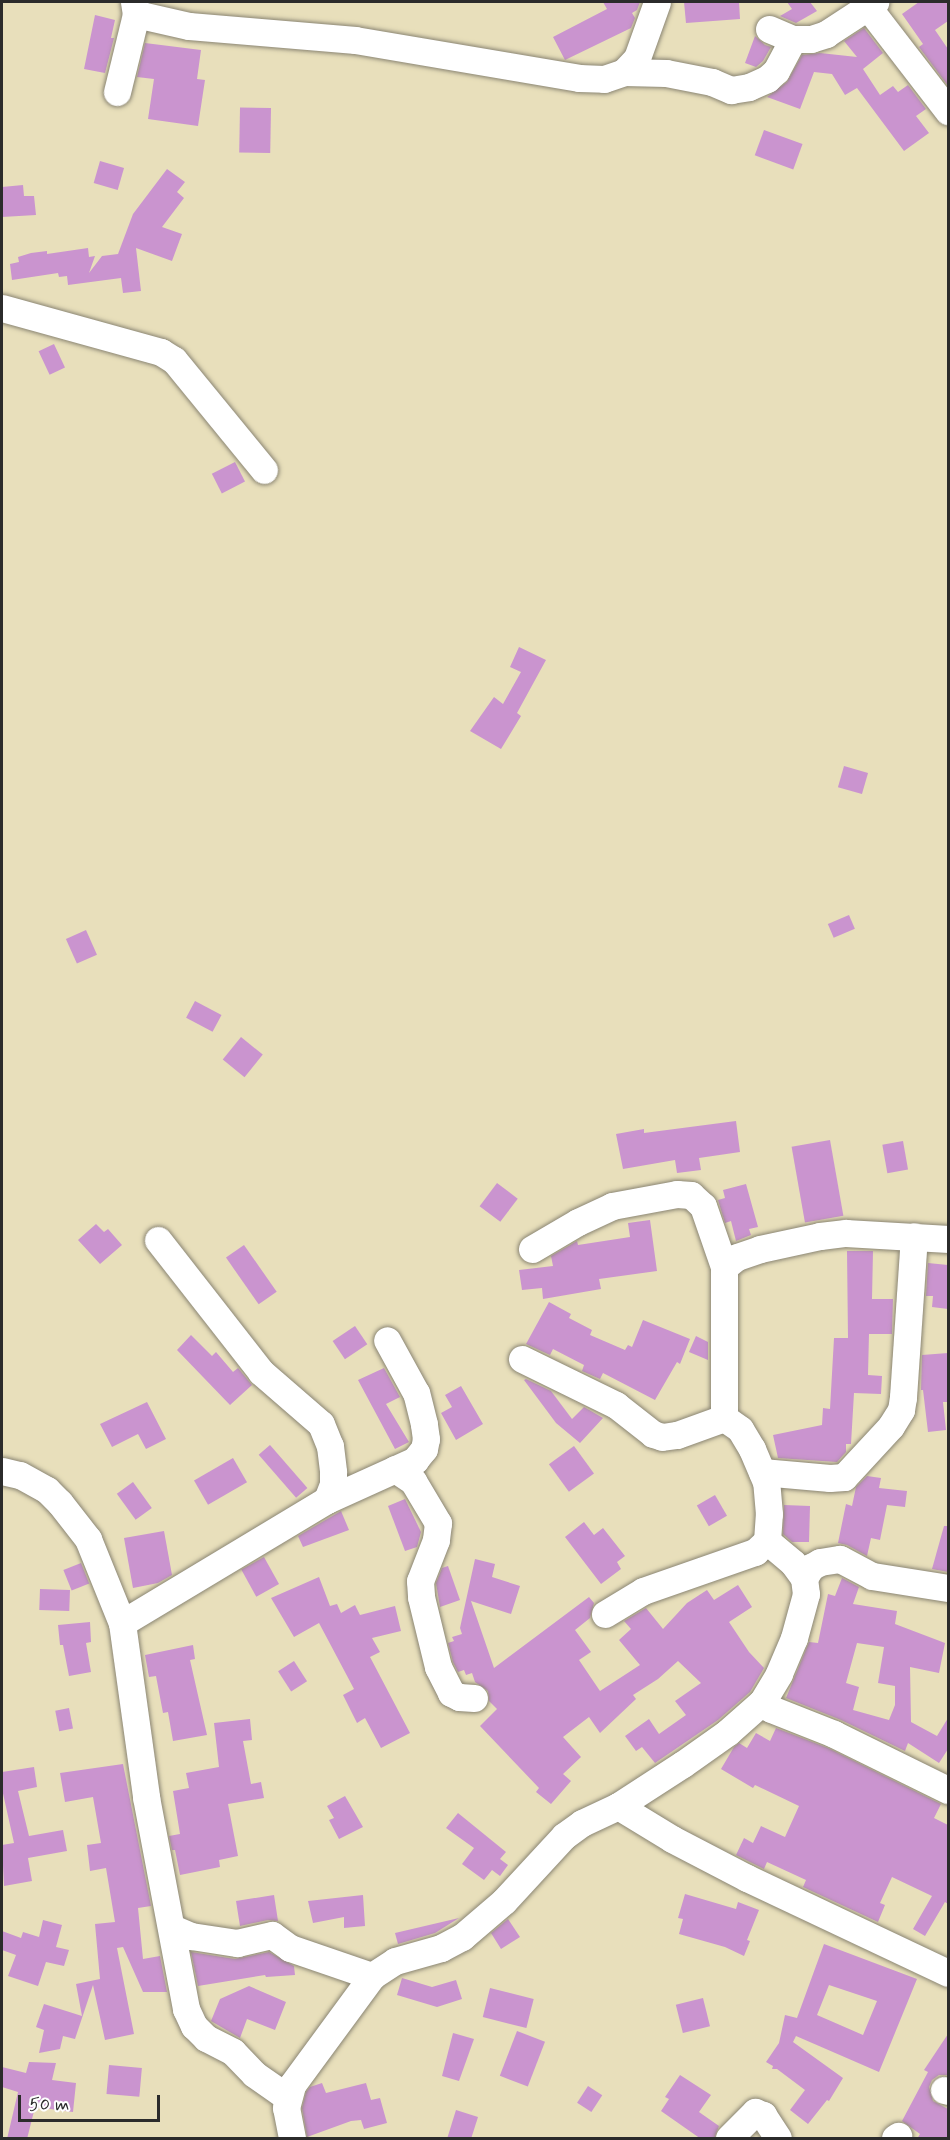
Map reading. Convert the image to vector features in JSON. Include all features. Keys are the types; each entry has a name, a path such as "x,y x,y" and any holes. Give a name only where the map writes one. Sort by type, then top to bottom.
{"street":[{"path":"624,72 637,58 657,2"},
{"path":"117,92 135,8 189,26 356,40 579,78 604,80 624,72 666,73 712,82 732,90 749,87 767,79 776,71 781,34 811,39 826,33 869,3 948,111"},
{"path":"2,308 161,352 174,360 264,470"},
{"path":"532,1249 578,1222 612,1206 677,1194 691,1195 703,1206 724,1268 724,1418"},
{"path":"724,1268 737,1257 760,1249 820,1236 846,1233 948,1239"},
{"path":"762,1472 830,1478 844,1477 891,1426 901,1410 903,1397 914,1236"},
{"path":"158,1240 261,1372 321,1424 330,1446 333,1473 333,1484 327,1500"},
{"path":"122,1623 327,1500 415,1460 424,1449 426,1439 416,1393 387,1340"},
{"path":"522,1359 616,1405 652,1434 662,1437 677,1435 724,1418"},
{"path":"606,1614 644,1591 732,1562 755,1552 767,1541 770,1514 766,1482 740,1429 724,1418"},
{"path":"395,1469 413,1481 438,1523 436,1540 420,1581 421,1597 438,1667 451,1693 459,1697 474,1698"},
{"path":"2,1471 20,1475 47,1490 60,1503 88,1539 122,1623 146,1797 172,1928 177,1974 186,2009 194,2026 206,2038 233,2052 254,2074 287,2097"},
{"path":"292,2139 286,2108 287,2097 292,2085 372,1976 385,1966 441,1948 462,1937 504,1901 564,1836 582,1823 618,1806 728,1732 762,1702 794,1638 806,1594 804,1578 793,1563 767,1541"},
{"path":"804,1578 811,1568 820,1562 840,1559 872,1576 948,1588"},
{"path":"762,1702 771,1709 834,1734 948,1790"},
{"path":"618,1806 672,1839 747,1878 948,1973"},
{"path":"172,1928 190,1936 237,1943 272,1935 290,1948 372,1976"},
{"path":"729,2139 755,2112 763,2115 778,2139"}],"building":[{"path":"603,2 640,2 637,10 632,13 635,18 631,28 565,60 553,37 607,9"},
{"path":"684,2 739,2 740,19 686,23"},
{"path":"787,2 810,2 817,11 796,23 780,16 792,9"},
{"path":"919,2 948,2 948,21 935,30 948,49 948,86 919,47 923,44 902,14"},
{"path":"95,15 115,20 111,38 114,38 105,73 84,69"},
{"path":"864,28 883,53 863,69 880,95 893,86 898,92 908,85 926,109 916,116 929,133 904,151 857,88 845,95 832,74 814,72 800,109 767,97 787,82 802,55 820,53 857,57 844,41"},
{"path":"755,36 771,47 763,61 756,67 745,63"},
{"path":"145,43 201,50 197,79 205,80 198,126 148,119 154,79 137,77"},
{"path":"240,107 271,108 270,153 239,152"},
{"path":"764,130 803,144 793,169 755,155"},
{"path":"100,161 124,168 118,190 94,183"},
{"path":"167,169 185,182 177,192 184,198 162,227 182,234 172,261 136,248 141,291 123,293 121,278 68,285 67,276 59,277 58,273 12,280 10,264 19,262 18,257 31,253 47,251 47,254 88,248 89,257 95,256 89,273 102,256 118,254 133,214"},
{"path":"23,185 24,196 34,196 36,215 2,217 2,187"},
{"path":"54,344 65,368 50,375 39,351"},
{"path":"235,462 245,482 222,493 212,474"},
{"path":"519,647 546,660 517,713 521,716 501,749 470,731 494,697 503,704 521,672 510,667"},
{"path":"844,766 868,773 862,794 838,787"},
{"path":"849,915 855,929 834,938 828,924"},
{"path":"86,930 97,955 77,964 66,939"},
{"path":"195,1001 221,1015 213,1032 186,1018"},
{"path":"241,1037 263,1055 245,1077 223,1060"},
{"path":"736,1121 740,1152 699,1158 701,1170 677,1173 675,1160 623,1169 616,1134 644,1129 644,1133"},
{"path":"830,1140 843,1216 805,1223 792,1147"},
{"path":"903,1141 908,1170 887,1173 882,1145"},
{"path":"497,1183 518,1199 500,1222 480,1206"},
{"path":"746,1184 758,1227 749,1229 751,1235 736,1241 731,1221 725,1223 718,1200 725,1198 723,1190"},
{"path":"650,1220 657,1271 599,1279 601,1289 543,1299 542,1288 522,1290 519,1270 553,1266 551,1256 577,1241 578,1245 630,1237 628,1223"},
{"path":"96,1224 104,1232 108,1229 122,1245 100,1264 78,1240"},
{"path":"244,1245 277,1292 259,1304 226,1258"},
{"path":"847,1251 873,1251 872,1299 893,1299 892,1334 869,1334 868,1375 882,1376 881,1394 854,1393 851,1444 846,1444 846,1452 837,1462 778,1458 773,1435 822,1425 823,1408 830,1409 834,1338 848,1338"},
{"path":"928,1263 948,1265 948,1309 932,1307 933,1296 926,1296"},
{"path":"549,1302 571,1314 569,1318 592,1330 590,1335 625,1350 628,1345 632,1347 643,1320 690,1339 680,1364 677,1362 655,1400 603,1373 600,1379 582,1371 584,1365 553,1349 550,1355 526,1344"},
{"path":"355,1326 367,1344 345,1359 333,1341"},
{"path":"191,1335 212,1356 216,1352 233,1372 238,1368 252,1385 230,1405 177,1350"},
{"path":"696,1336 708,1342 708,1360 689,1352"},
{"path":"948,1353 948,1402 943,1402 946,1430 928,1432 923,1390 921,1390 922,1355"},
{"path":"384,1368 400,1397 386,1404 409,1442 395,1449 358,1380"},
{"path":"524,1380 551,1391 572,1419 584,1407 603,1418 580,1443 556,1423"},
{"path":"461,1386 483,1424 456,1440 441,1413 452,1407 445,1395"},
{"path":"147,1402 166,1439 146,1449 138,1434 112,1447 100,1424"},
{"path":"270,1445 307,1488 296,1498 259,1455"},
{"path":"574,1446 594,1474 569,1492 549,1464"},
{"path":"233,1458 247,1482 208,1505 194,1480"},
{"path":"867,1476 881,1478 879,1488 907,1491 905,1507 887,1505 880,1540 871,1538 867,1556 847,1545 838,1543 846,1504 852,1506 856,1487"},
{"path":"133,1482 152,1508 136,1520 117,1494"},
{"path":"715,1495 727,1516 709,1526 697,1506"},
{"path":"405,1499 421,1532 417,1547 405,1551 388,1506"},
{"path":"784,1505 810,1506 809,1542 792,1542 783,1534"},
{"path":"341,1511 349,1530 303,1547 298,1536"},
{"path":"584,1522 594,1535 603,1528 625,1556 617,1562 621,1569 601,1584 565,1537"},
{"path":"944,1526 948,1526 948,1572 932,1569"},
{"path":"164,1531 172,1575 158,1583 133,1588 124,1538"},
{"path":"264,1557 279,1584 256,1597 241,1570"},
{"path":"475,1559 495,1564 492,1577 520,1586 511,1614 471,1601 494,1668 589,1597 594,1603 590,1618 575,1630 591,1652 579,1660 600,1691 640,1665 619,1640 631,1629 624,1621 646,1608 663,1629 687,1603 707,1590 714,1600 738,1585 752,1607 729,1622 749,1652 764,1668 750,1692 718,1720 655,1763 642,1747 636,1751 625,1736 649,1719 659,1734 686,1715 675,1701 701,1683 678,1661 658,1679 633,1695 636,1699 600,1733 589,1717 563,1737 581,1757 563,1774 571,1781 551,1804 536,1792 539,1788 480,1726 497,1709 489,1701 488,1691 475,1682 472,1673 466,1675 464,1670 458,1672 453,1662 448,1643 454,1641 452,1637 462,1634 460,1628"},
{"path":"81,1563 89,1583 72,1591 63,1570"},
{"path":"448,1566 460,1600 440,1607 436,1583 442,1568"},
{"path":"319,1577 330,1606 337,1604 341,1613 355,1605 360,1615 395,1606 401,1631 372,1638 380,1652 370,1657 410,1733 381,1748 365,1718 357,1723 343,1695 354,1689 319,1623 294,1637 271,1598"},
{"path":"842,1578 859,1587 853,1604 897,1611 895,1624 945,1643 939,1673 910,1667 911,1722 937,1736 948,1718 948,1749 939,1763 908,1743 905,1751 841,1720 786,1698 809,1642 818,1643 828,1594 835,1596","holes":["857,1643 884,1647 878,1683 895,1686 895,1705 889,1720 853,1710 859,1687 846,1683"]},
{"path":"40,1589 70,1590 69,1611 39,1610"},
{"path":"90,1622 91,1642 86,1643 91,1672 69,1676 63,1645 60,1645 58,1625"},
{"path":"193,1645 195,1659 190,1660 207,1735 173,1741 168,1712 163,1713 156,1676 149,1677 145,1655"},
{"path":"294,1661 307,1681 291,1691 278,1671"},
{"path":"69,1708 73,1729 59,1731 55,1711"},
{"path":"250,1719 252,1740 243,1741 251,1784 261,1782 264,1798 228,1804 238,1856 219,1860 220,1867 180,1875 175,1850 172,1850 169,1836 180,1834 173,1791 189,1788 186,1773 219,1767 214,1723"},
{"path":"776,1728 828,1748 941,1804 934,1818 948,1825 948,1904 945,1902 925,1936 913,1929 932,1896 892,1877 880,1903 885,1905 878,1922 803,1887 806,1880 767,1862 764,1869 736,1855 744,1838 753,1843 761,1826 785,1837 799,1806 755,1785 753,1788 721,1769 734,1747 739,1743 747,1748 756,1733 770,1741"},
{"path":"123,1764 151,1906 138,1908 143,1959 160,1956 167,1992 143,1992 123,1947 117,1948 134,2034 105,2040 93,1985 75,2039 63,2036 60,2049 39,2053 44,2030 36,2027 44,2004 82,2016 76,1984 100,1979 95,1924 115,1922 106,1868 90,1871 87,1845 101,1843 93,1797 65,1802 60,1773"},
{"path":"34,1767 37,1787 18,1791 29,1836 63,1830 67,1851 28,1858 32,1881 4,1886 2,1845 14,1843 2,1789 2,1772"},
{"path":"345,1796 363,1827 339,1839 329,1820 334,1818 327,1806"},
{"path":"458,1813 506,1852 500,1859 508,1865 500,1876 492,1870 484,1880 462,1864 474,1848 446,1828"},
{"path":"685,1894 736,1909 738,1902 759,1910 747,1940 750,1941 744,1956 725,1947 679,1934 683,1919 678,1918"},
{"path":"274,1895 278,1921 268,1920 240,1926 236,1901"},
{"path":"363,1895 365,1926 344,1928 344,1917 313,1923 308,1901"},
{"path":"459,1918 435,1933 398,1944 395,1933"},
{"path":"508,1919 520,1937 501,1949 491,1933"},
{"path":"43,1920 62,1925 56,1947 69,1950 64,1966 46,1962 38,1986 8,1976 16,1955 2,1950 2,1931 21,1938 23,1932 39,1937"},
{"path":"824,1944 917,1979 879,2072 796,2036 793,2042 843,2078 829,2101 827,2100 808,2124 790,2110 805,2090 777,2069 772,2069 773,2066 766,2062 779,2043 785,2015 797,2018","holes":["829,1985 877,2001 863,2035 817,2015"]},
{"path":"191,1952 235,1959 269,1952 294,1966 295,1975 266,1977 265,1975 198,1986"},
{"path":"402,1978 432,1987 456,1980 462,1999 437,2007 397,1995"},
{"path":"249,1986 286,2002 275,2030 247,2019 240,2038 211,2021 220,1999"},
{"path":"490,1988 534,1999 526,2028 483,2017"},
{"path":"703,1998 710,2026 683,2033 676,2005"},
{"path":"517,2031 545,2042 528,2087 500,2076"},
{"path":"453,2033 474,2039 459,2081 442,2076"},
{"path":"948,2034 948,2075 939,2075 932,2080 929,2087 933,2101 948,2109 948,2139 917,2139 920,2134 902,2121 928,2072 924,2070"},
{"path":"29,2062 56,2063 52,2080 76,2083 73,2112 35,2107 27,2139 7,2139 18,2092 2,2087 2,2067 26,2073"},
{"path":"109,2065 142,2068 139,2097 106,2094"},
{"path":"680,2075 711,2095 699,2112 719,2126 714,2139 701,2139 661,2111 669,2099 665,2097"},
{"path":"322,2083 326,2093 366,2083 371,2100 380,2098 387,2123 364,2129 361,2120 351,2121 307,2137 302,2108 306,2092 310,2087"},
{"path":"588,2086 602,2095 591,2112 577,2103"},
{"path":"456,2110 478,2117 471,2139 447,2139"}]}
